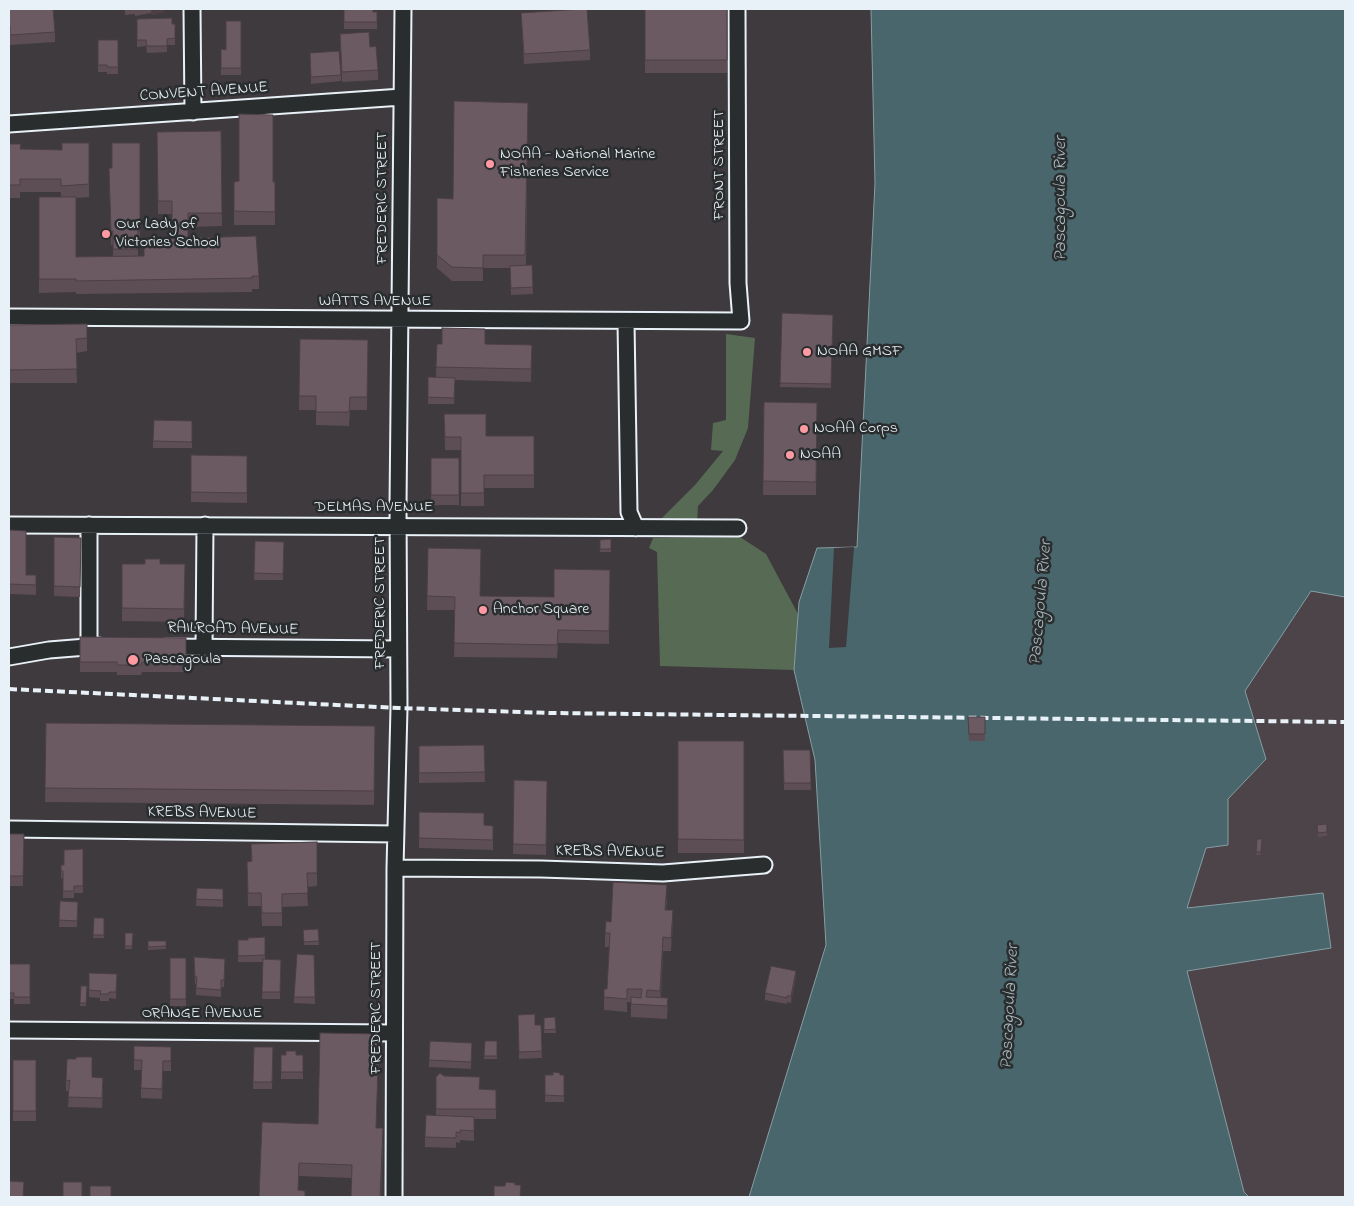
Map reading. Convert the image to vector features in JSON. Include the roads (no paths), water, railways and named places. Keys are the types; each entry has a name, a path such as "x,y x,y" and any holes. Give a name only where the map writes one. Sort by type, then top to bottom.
{"street":[{"path":"192,9 193,112"},
{"name":"FREDERIC STREET","path":"394,1197 395,868 400,708 398,526 403,9"},
{"name":"FRONT STREET","path":"737,9 738,283 741,321"},
{"name":"CONVENT AVENUE","path":"9,124 402,97"},
{"name":"WATTS AVENUE","path":"9,317 626,322 741,321"},
{"path":"626,322 629,512 636,528"},
{"name":"DELMAS AVENUE","path":"9,525 738,528"},
{"path":"89,525 89,646"},
{"path":"204,647 205,525"},
{"path":"9,657 89,646 118,646"},
{"name":"RAILROAD AVENUE","path":"146,646 398,649"},
{"name":"KREBS AVENUE","path":"9,829 396,834"},
{"name":"KREBS AVENUE","path":"395,868 541,869 663,873 764,865"},
{"name":"ORANGE AVENUE","path":"9,1030 394,1033"}],"water":[{"name":"Pascagoula River","path":"871,9 1345,9 1345,597 1311,591 1245,691 1266,759 1228,799 1228,845 1206,848 1187,908 1323,893 1331,948 1187,971 1244,1192 1249,1197 749,1197 826,945 815,760 794,670 799,602 817,548 857,547 875,183"}],"railway":[{"path":"9,689 399,708 550,713 1345,722"}],"place":[{"name":"NOAA - National Marine Fisheries Service","path":"490,164"},
{"name":"Our Lady of Victories School","path":"106,234"},
{"name":"NOAA GMSF","path":"807,352"},
{"name":"NOAA Corps","path":"804,429"},
{"name":"NOAA","path":"790,455"},
{"name":"Anchor Square","path":"483,610"},
{"name":"Pascagoula","path":"133,660"}]}
